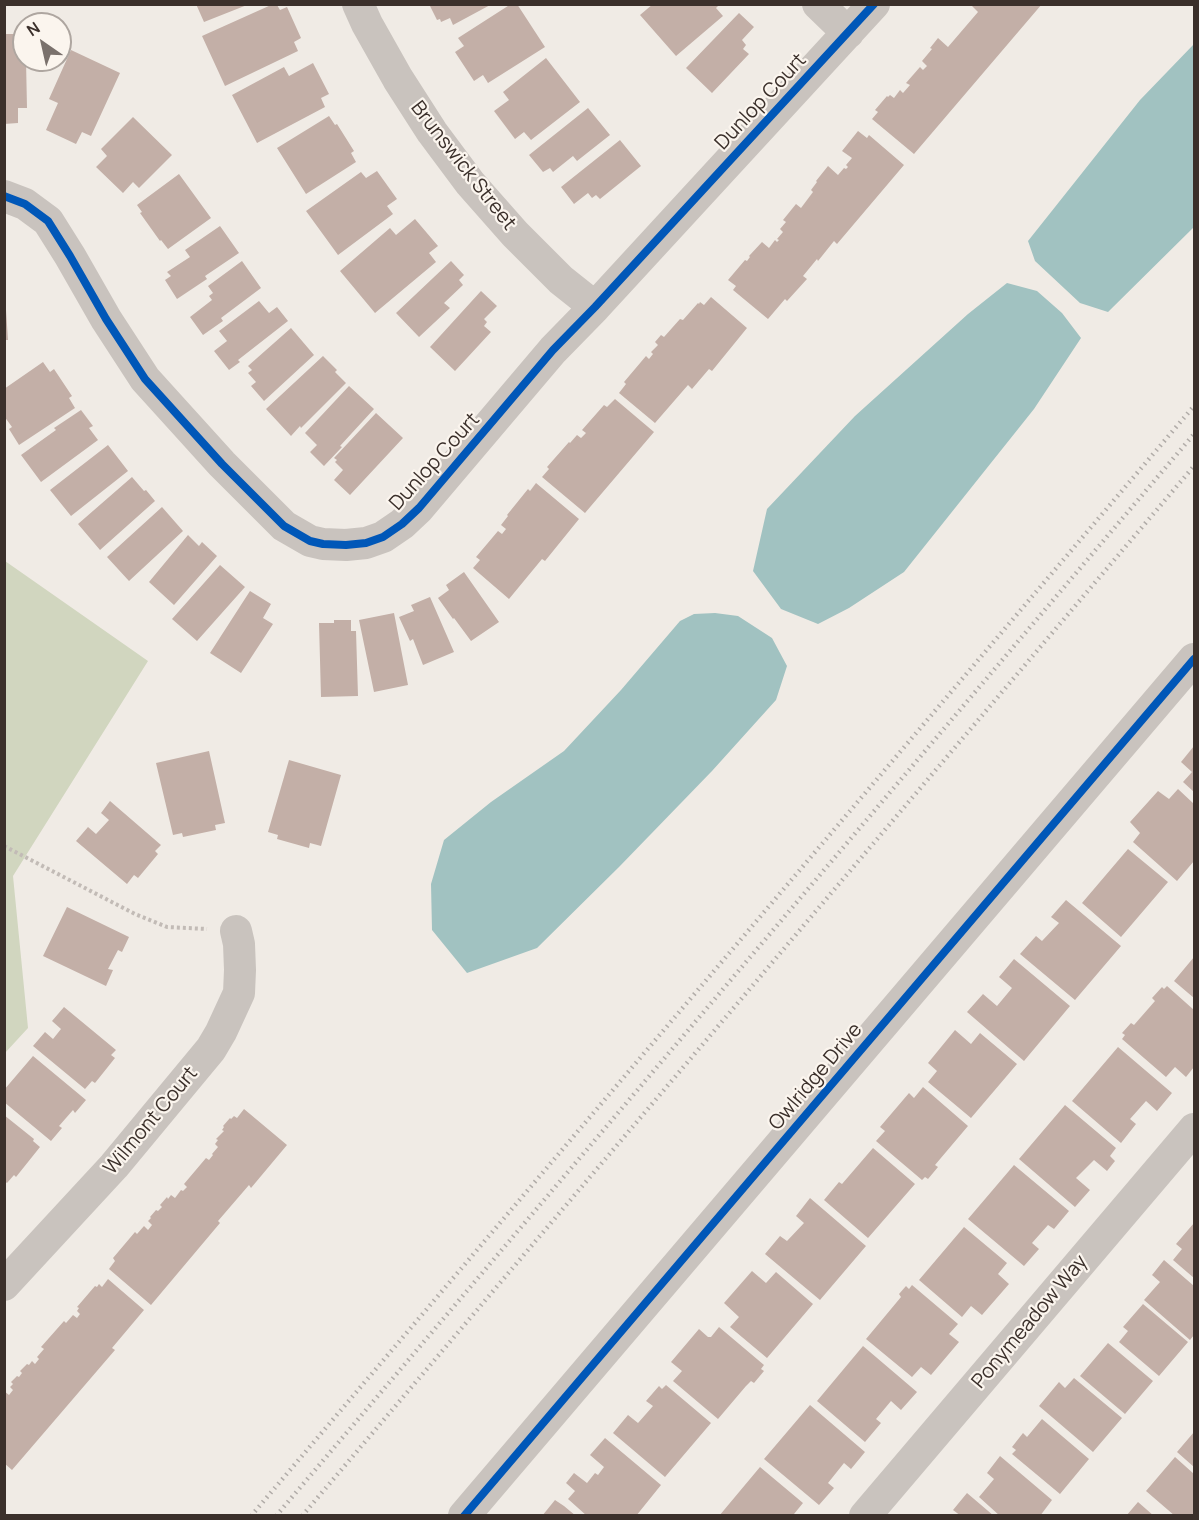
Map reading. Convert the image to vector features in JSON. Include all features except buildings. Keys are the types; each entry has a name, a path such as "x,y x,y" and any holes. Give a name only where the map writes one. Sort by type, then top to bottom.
{"street":[{"name":"Brunswick Street","path":"358,4 398,79 432,132 471,183 515,234 561,280 595,307"},
{"path":"818,4 848,33"},
{"name":"Dunlop Court","path":"4,196 25,204 48,221 106,319 145,379 222,464 284,526 310,541 323,544 366,543 383,537 419,508 553,350 874,4"},
{"name":"Owlridge Drive","path":"464,1515 1194,659"},
{"name":"Wilmont Court","path":"4,1285 114,1166 211,1049 239,993 239,944 236,931"},
{"name":"Ponymeadow Way","path":"865,1515 1194,1129"}],"path":[{"path":"4,846 135,914 167,927 236,931"}],"green space":[{"path":"5,561 148,661 13,876 28,1028 5,1053"}],"water":[{"path":"1194,44 1194,227 1108,312 1080,303 1035,261 1028,241 1140,100"},
{"path":"1007,283 1037,291 1062,313 1081,338 1034,409 904,572 849,608 818,624 781,609 753,571 767,509 855,416 968,314"},
{"path":"715,613 738,616 772,638 787,666 776,700 712,771 537,948 467,973 432,930 431,884 444,840 491,802 564,751 621,690 680,621 694,614"}],"railway":[{"path":"251,1516 1194,406"},
{"path":"276,1516 1194,434"},
{"path":"302,1516 1194,466"}],"cycle path":[{"path":"4,196 25,204 48,221 106,319 145,379 222,464 284,526 310,541 323,544 366,543 383,537 419,508 553,350 874,4"},
{"path":"464,1516 1194,659"}]}
